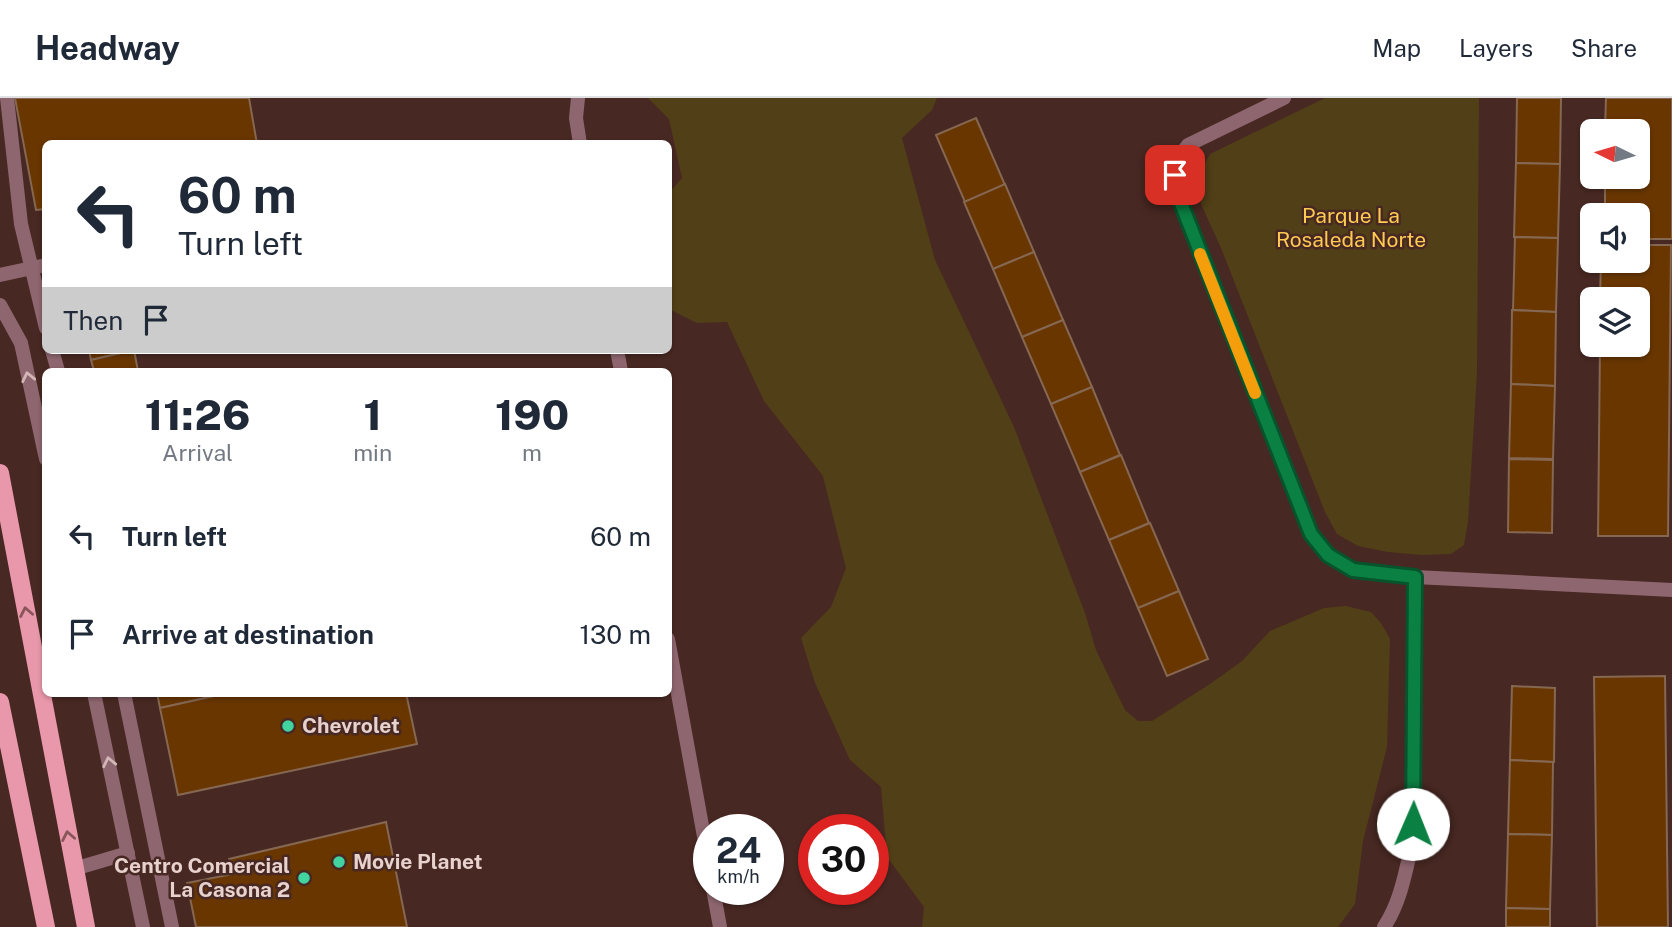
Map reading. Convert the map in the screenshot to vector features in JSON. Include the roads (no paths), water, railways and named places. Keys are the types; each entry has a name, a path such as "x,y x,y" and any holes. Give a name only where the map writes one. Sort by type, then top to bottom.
{"main road":[{"path":"0,473 86,927"},
{"path":"0,702 46,927"}],"street":[{"path":"7,98 20,224 42,313"},
{"path":"578,98 576,118 579,140"},
{"path":"1284,98 1188,145 1177,159 1175,175 1177,193 1311,534 1328,555 1353,570 1415,577 1672,590"},
{"path":"0,275 42,266"},
{"path":"0,305 21,343 42,440"},
{"path":"1384,927 1391,917 1404,878 1413,839 1415,577"},
{"path":"672,661 700,814"},
{"path":"95,697 143,927"},
{"path":"125,697 172,927"},
{"path":"74,869 128,853"},
{"path":"716,905 720,927"}],"place":[{"name":"Chevrolet","path":"288,726"},
{"name":"Movie Planet","path":"339,862"},
{"name":"Centro Comercial La Casona 2","path":"304,878"}],"park label":[{"name":"Parque La Rosaleda Norte","path":"1351,228"}]}
